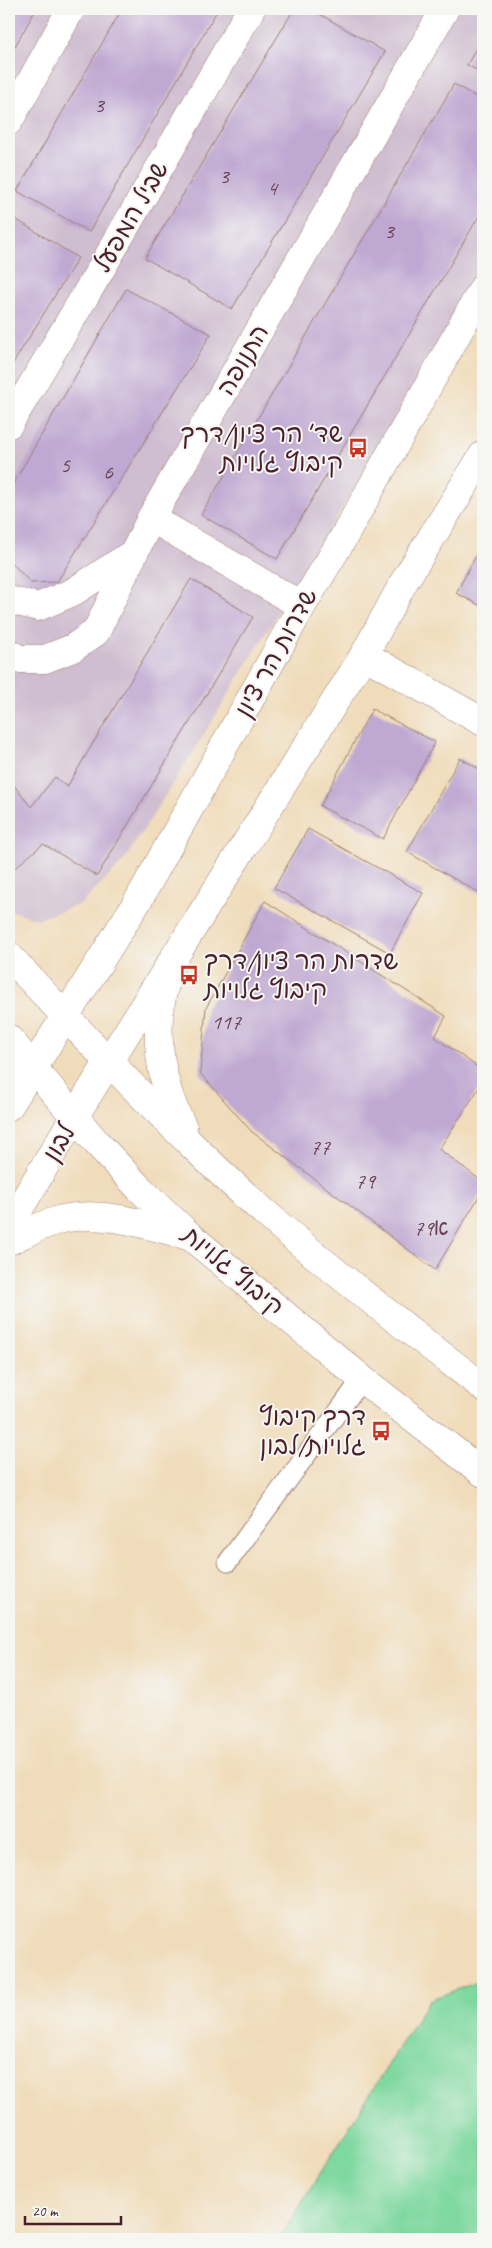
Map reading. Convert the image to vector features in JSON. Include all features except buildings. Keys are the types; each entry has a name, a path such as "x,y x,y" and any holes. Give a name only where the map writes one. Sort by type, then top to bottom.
{"street":[{"path":"9,120 71,9"},
{"name":"שביל המפעל","path":"9,424 251,9"},
{"name":"התנופה","path":"9,653 20,659 45,659 73,648 96,632 151,518 445,9"},
{"name":"שדרות הר ציון","path":"65,1016 139,899 302,606 342,540 483,288"},
{"path":"110,1061 364,655 405,580 483,455"},
{"path":"151,518 302,606"},
{"path":"9,600 38,607 73,592 132,554"},
{"path":"364,655 483,722"},
{"path":"9,956 65,1016 199,1152 273,1219 392,1317 483,1387"},
{"path":"173,962 163,992 160,1013 164,1080 177,1116 199,1152"},
{"path":"9,1106 65,1016"},
{"name":"קיבוץ גלויות","path":"9,1040 139,1188 190,1236 362,1379 483,1473"},
{"name":"לבון","path":"9,1226 74,1116 110,1061"},
{"path":"9,1241 58,1220 86,1216 123,1219 190,1236"}],"lane":[{"path":"228,1562 362,1379"}],"shaded area":[{"path":"9,9 483,9 483,278 200,741 123,862 81,904 37,919 9,910"}],"green space":[{"path":"483,1980 483,2239 279,2239 429,2000"}],"place":[{"name":"שד׳ הר ציון/דרך קיבוץ גלויות","path":"358,448"},
{"name":"שדרות הר ציון/דרך קיבוץ גלויות","path":"189,975"},
{"name":"דרך קיבוץ גלויות/לבון","path":"381,1431"}]}
